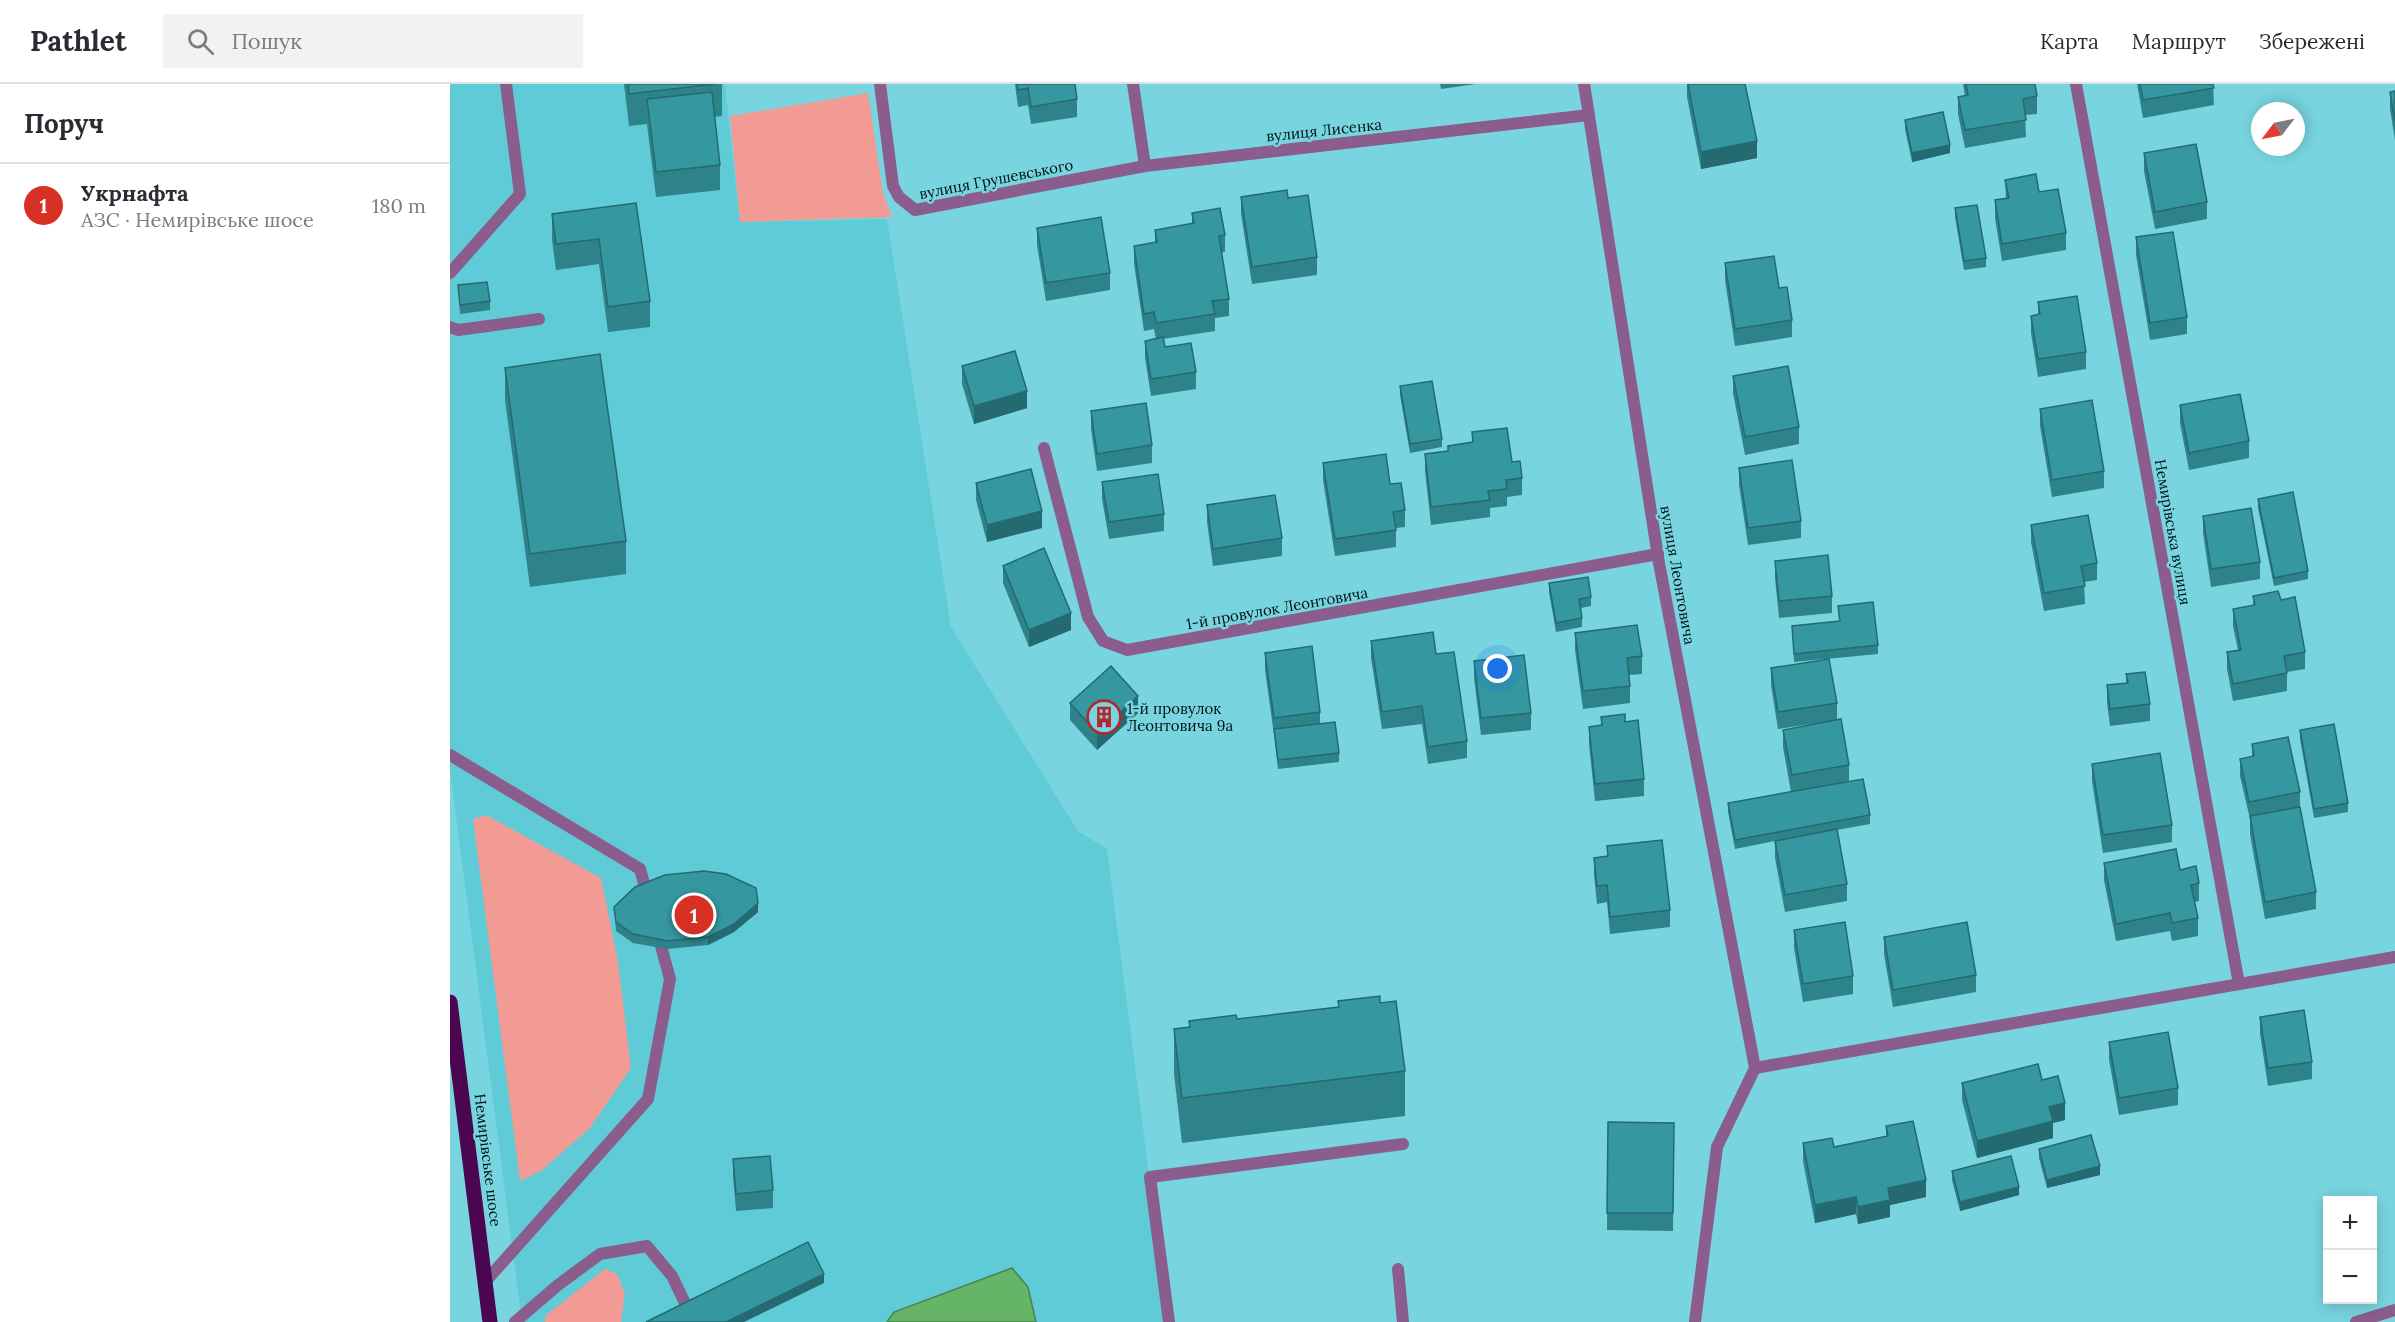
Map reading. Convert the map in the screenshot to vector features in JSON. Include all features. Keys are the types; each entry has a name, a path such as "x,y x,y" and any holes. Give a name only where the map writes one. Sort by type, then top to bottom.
{"main road":[{"name":"Немирівське шосе","path":"450,1002 490,1322"}],"street":[{"path":"450,273 520,194 506,84"},
{"name":"вулиця Грушевського","path":"880,84 893,186 899,197 915,210 1145,166"},
{"path":"1133,84 1145,166"},
{"name":"вулиця Леонтовича","path":"1584,84 1658,554 1755,1068"},
{"name":"Немирівська вулиця","path":"2076,84 2239,984"},
{"name":"вулиця Лисенка","path":"1145,166 1589,115"},
{"path":"450,327 458,330 539,319"},
{"name":"1-й провулок Леонтовича","path":"1044,448 1088,617 1103,640 1126,650 1658,554"},
{"path":"450,756 640,869 670,979 648,1099 485,1282"},
{"path":"1695,1322 1717,1148 1755,1068 2395,957"},
{"path":"1168,1322 1150,1177 1404,1144"},
{"path":"515,1322 600,1254 647,1246 672,1276 694,1322"},
{"path":"1398,1269 1403,1322"},
{"path":"2356,1322 2395,1310"}],"shaded area":[{"path":"450,84 725,84 740,222 887,219 951,627 1078,831 1107,849 1168,1322 522,1322 450,770"},
{"path":"868,93 883,193 892,217 740,222 730,116"},
{"path":"486,815 601,878 618,962 631,1068 589,1129 541,1171 520,1181 473,819"},
{"path":"1012,1268 1028,1287 1036,1322 887,1322 894,1312"},
{"path":"605,1269 617,1274 625,1294 621,1322 545,1322 545,1316"}],"building":[{"path":"628,84 715,84 629,94"},
{"path":"1017,84 1075,84 1077,99 1031,107 1028,88 1018,90"},
{"path":"1688,84 1745,84 1757,141 1701,152"},
{"path":"1966,84 2035,84 2037,96 2023,99 2026,120 1965,130 1958,97 1968,95"},
{"path":"2140,84 2213,84 2214,88 2143,100"},
{"path":"2395,91 2395,122 2390,92"},
{"path":"712,92 720,165 656,172 647,99"},
{"path":"1943,112 1950,145 1912,153 1905,120"},
{"path":"2196,144 2207,202 2155,212 2144,153"},
{"path":"2036,174 2039,192 2058,189 2066,233 2002,244 1995,200 2009,198 2005,180"},
{"path":"1287,190 1288,198 1308,195 1317,257 1252,267 1241,197"},
{"path":"636,203 650,301 608,307 599,239 556,244 552,214"},
{"path":"1977,205 1986,258 1964,261 1955,208"},
{"path":"1220,208 1225,235 1219,236 1229,299 1212,301 1215,314 1156,323 1154,312 1144,314 1134,246 1157,242 1155,230 1194,223 1192,213"},
{"path":"1101,217 1110,273 1046,283 1037,228"},
{"path":"2173,232 2187,317 2150,323 2136,237"},
{"path":"1774,256 1779,288 1787,287 1792,320 1735,329 1725,263"},
{"path":"487,282 490,301 460,305 458,285"},
{"path":"2077,296 2086,352 2038,359 2031,316 2040,314 2038,302"},
{"path":"1163,337 1165,347 1191,343 1196,372 1151,379 1145,341"},
{"path":"1015,351 1027,391 974,406 962,366"},
{"path":"600,354 626,541 530,554 505,368"},
{"path":"1788,366 1799,427 1745,437 1733,376"},
{"path":"1432,381 1442,439 1410,444 1400,386"},
{"path":"2240,394 2249,441 2189,453 2180,405"},
{"path":"2092,400 2104,471 2052,480 2040,409"},
{"path":"1146,403 1152,445 1097,454 1091,411"},
{"path":"1507,428 1512,462 1520,461 1522,478 1506,480 1507,489 1488,491 1490,500 1431,507 1425,454 1448,451 1448,446 1473,442 1472,432"},
{"path":"1386,454 1390,484 1401,483 1405,510 1393,512 1396,530 1335,539 1323,463"},
{"path":"1792,460 1801,521 1748,528 1739,468"},
{"path":"1031,469 1042,511 987,525 976,483"},
{"path":"1158,474 1164,514 1109,522 1102,482"},
{"path":"2293,492 2308,571 2274,578 2258,499"},
{"path":"1275,495 1282,538 1213,549 1207,505"},
{"path":"2251,508 2260,562 2211,569 2203,516"},
{"path":"2088,515 2097,563 2081,566 2085,586 2044,593 2031,525"},
{"path":"1044,548 1071,613 1029,630 1003,566"},
{"path":"1828,555 1832,596 1779,601 1775,561"},
{"path":"1588,577 1591,597 1579,599 1582,618 1556,623 1549,583"},
{"path":"2278,591 2281,600 2295,597 2305,652 2284,656 2287,673 2233,684 2227,652 2241,650 2233,609 2255,605 2253,596"},
{"path":"1873,602 1878,645 1794,654 1792,626 1840,621 1838,606"},
{"path":"1637,625 1642,656 1627,658 1630,686 1583,691 1575,633"},
{"path":"1433,632 1436,654 1454,652 1467,741 1428,747 1422,706 1382,712 1371,641"},
{"path":"1312,646 1320,712 1274,718 1265,653"},
{"path":"1524,655 1531,713 1481,718 1474,661"},
{"path":"1829,659 1837,703 1778,712 1771,668"},
{"path":"1111,666 1138,696 1097,733 1070,703"},
{"path":"2145,672 2150,704 2110,709 2107,685 2128,683 2126,674"},
{"path":"1625,714 1625,722 1638,720 1644,779 1595,784 1589,727 1602,725 1601,717"},
{"path":"1841,719 1849,765 1792,775 1783,730"},
{"path":"1335,722 1339,753 1278,760 1274,729"},
{"path":"2334,724 2348,803 2314,809 2300,730"},
{"path":"2288,737 2300,792 2249,802 2240,759 2254,756 2252,744"},
{"path":"2160,753 2172,825 2103,835 2092,764"},
{"path":"1863,779 1870,815 1735,840 1728,803"},
{"path":"2300,807 2316,892 2265,902 2250,816"},
{"path":"1837,829 1847,884 1785,895 1775,841"},
{"path":"1662,840 1670,910 1610,917 1607,885 1597,886 1594,858 1608,856 1607,846"},
{"path":"2176,849 2180,870 2196,866 2199,883 2191,885 2198,918 2172,923 2170,913 2116,924 2104,863"},
{"path":"704,871 726,874 756,888 758,903 734,924 708,937 667,941 633,934 616,922 614,907 635,887 665,875"},
{"path":"1845,922 1853,976 1803,984 1794,930"},
{"path":"1967,922 1976,975 1893,990 1884,937"},
{"path":"1380,996 1380,1003 1396,1001 1405,1071 1182,1098 1174,1029 1190,1027 1189,1021 1236,1015 1237,1019 1339,1007 1338,1001"},
{"path":"2304,1010 2312,1062 2268,1068 2260,1017"},
{"path":"2168,1032 2178,1088 2119,1098 2109,1042"},
{"path":"2038,1064 2042,1080 2058,1076 2065,1103 2049,1107 2053,1121 1977,1141 1962,1083"},
{"path":"1913,1121 1926,1180 1888,1188 1890,1200 1858,1207 1856,1197 1815,1205 1803,1143 1832,1138 1834,1147 1888,1136 1886,1126"},
{"path":"1608,1122 1674,1123 1673,1213 1607,1213"},
{"path":"2091,1135 2100,1166 2047,1180 2039,1149"},
{"path":"770,1156 773,1190 736,1194 733,1159"},
{"path":"2011,1156 2019,1187 1960,1202 1952,1171"},
{"path":"808,1242 824,1274 726,1322 646,1322"}],"place":[{"name":"1-й провулок Леонтовича 9а","path":"1104,717"},
{"name":"Укрнафта","path":"694,915"}]}
